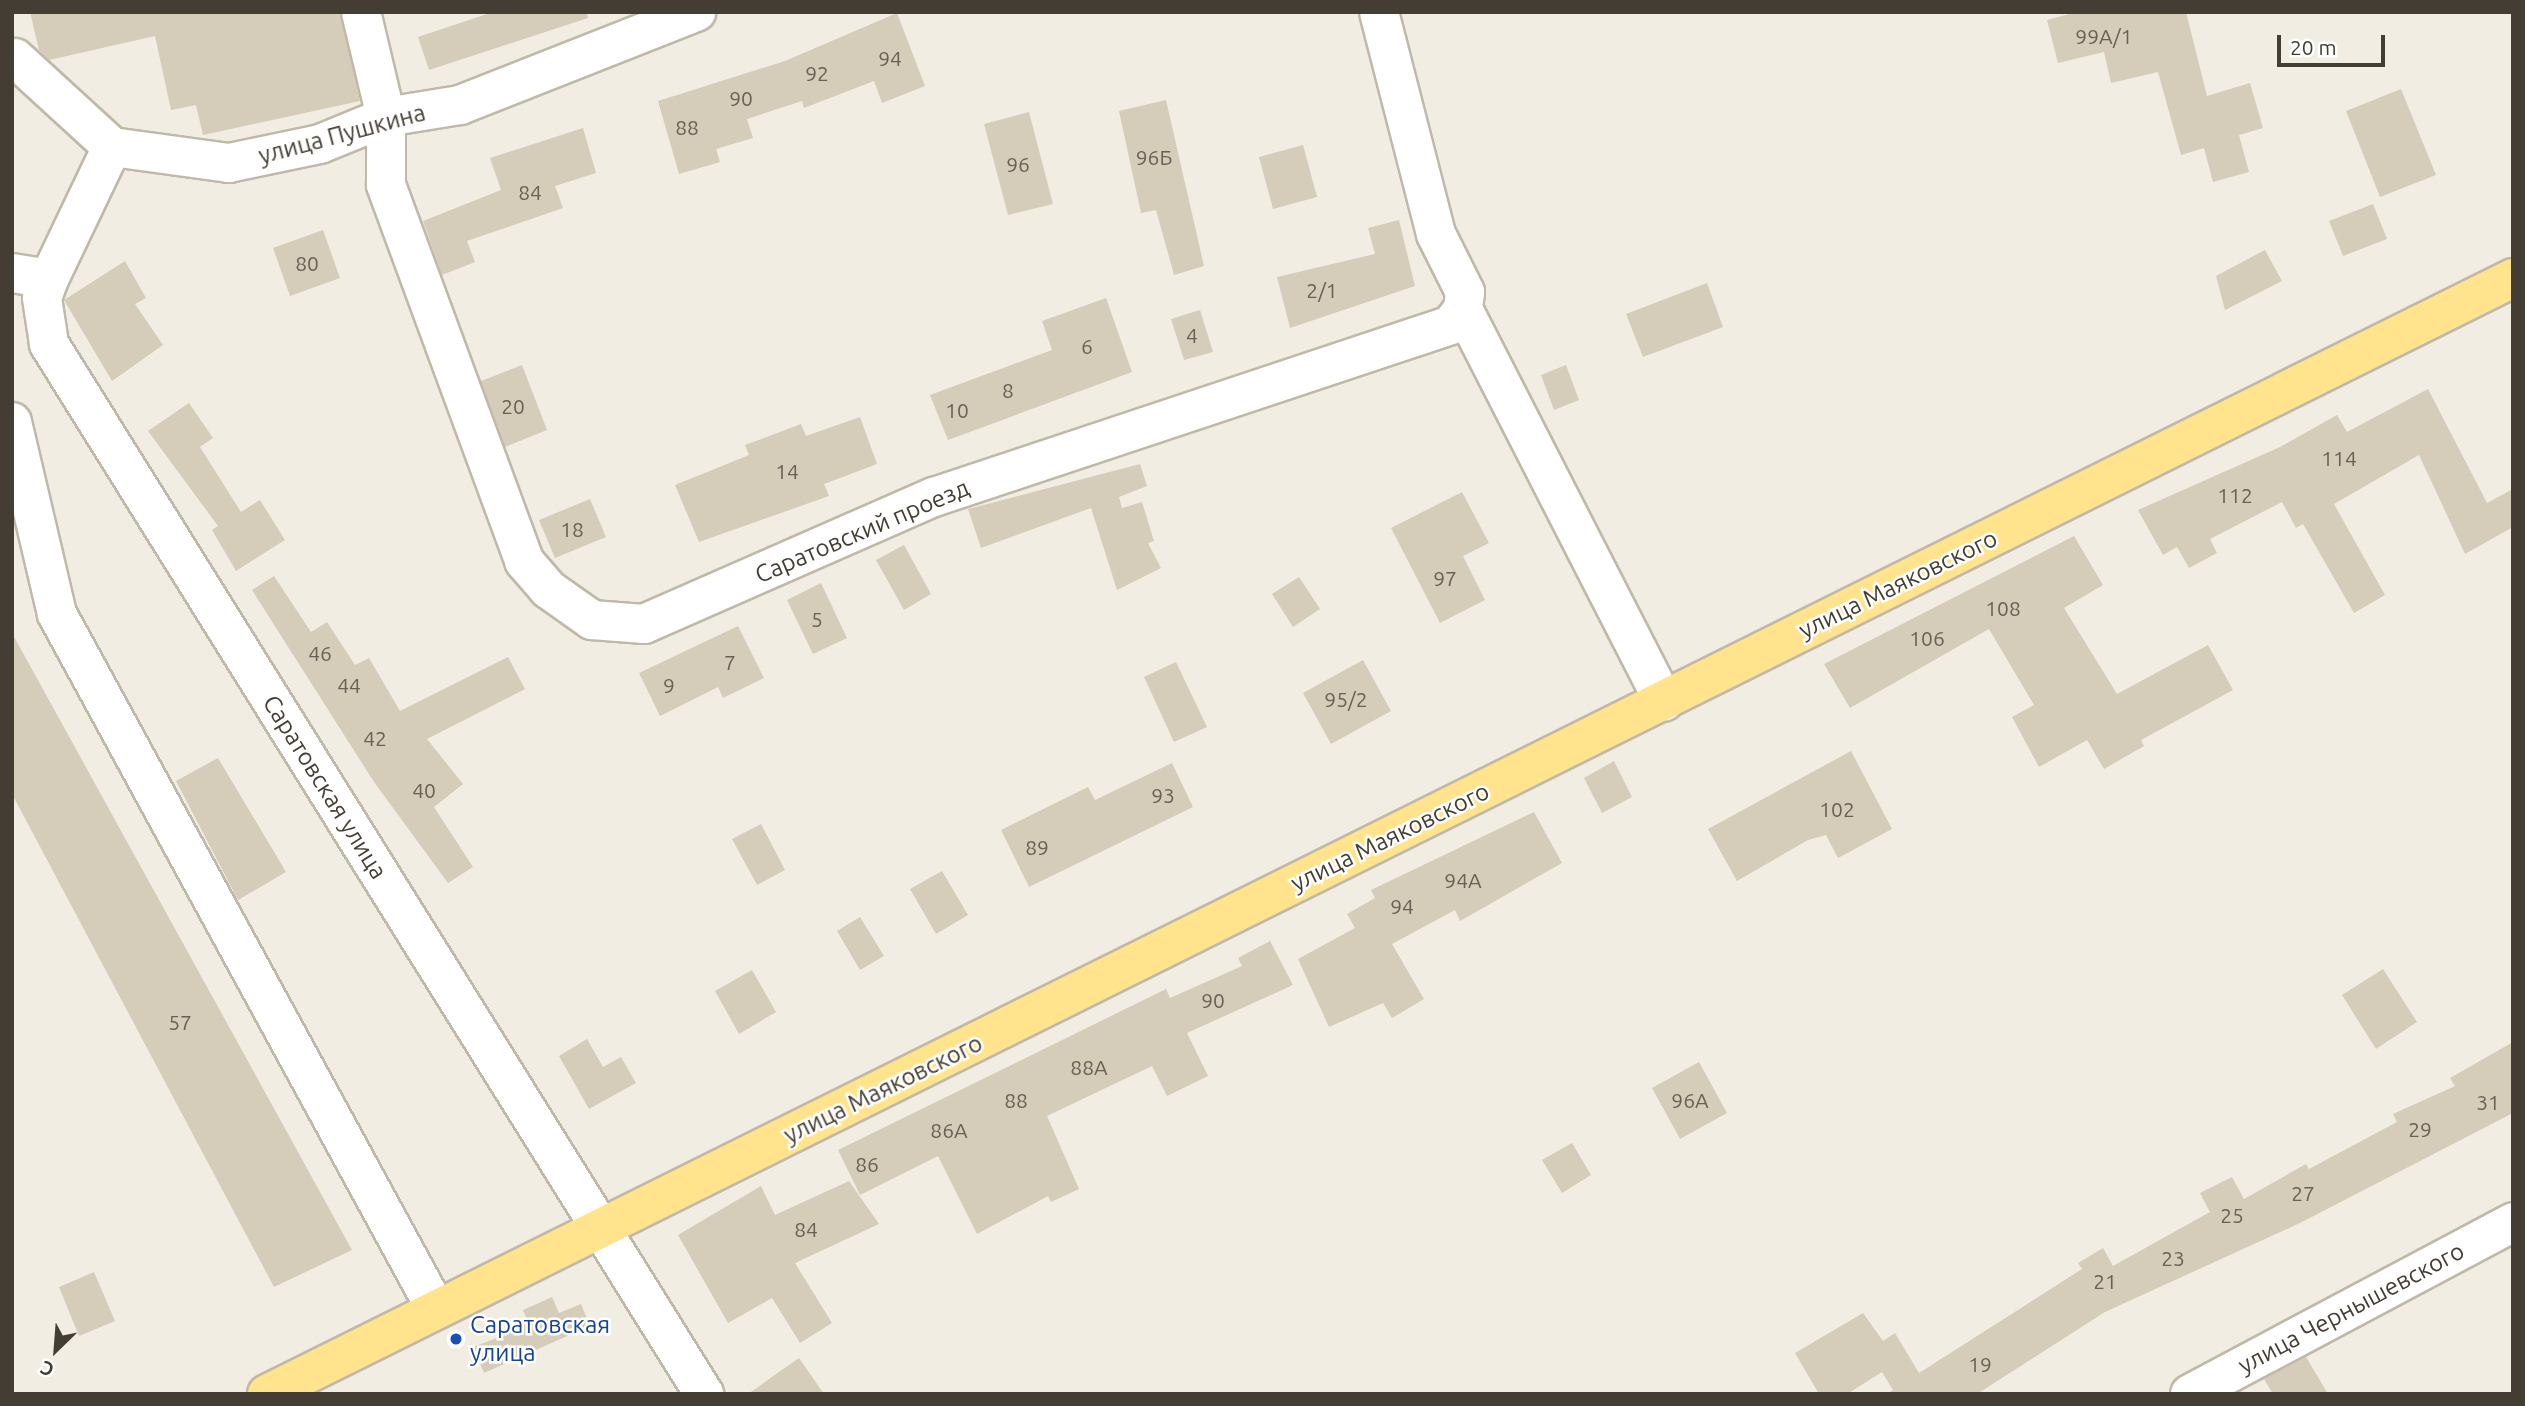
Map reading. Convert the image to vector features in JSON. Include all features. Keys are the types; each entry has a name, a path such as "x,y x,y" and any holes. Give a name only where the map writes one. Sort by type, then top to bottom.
{"main road":[{"name":"улица Маяковского","path":"267,1394 2513,278"}],"street":[{"name":"Саратовский проезд","path":"360,12 386,117 386,184 524,561 548,589 592,620 644,624 933,497 1451,325 1463,309"},
{"name":"улица Пушкина","path":"112,147 229,163 320,144 386,117 460,105 696,12"},
{"path":"1380,12 1436,234 1465,292 1463,309 1664,701"},
{"path":"12,96 14,55"},
{"path":"14,55 112,147 24,271"},
{"name":"Саратовская улица","path":"24,271 42,298 49,344 704,1394"},
{"path":"12,422 57,614 436,1309"},
{"name":"улица Чернышевского","path":"2190,1394 2513,1222"}],"building":[{"path":"30,12 340,12 360,101 203,135 196,105 171,110 155,36 49,60 39,50"},
{"path":"493,12 587,12 588,18 429,70 418,37"},
{"path":"2077,12 2186,12 2207,96 2250,83 2263,128 2239,135 2249,172 2213,182 2204,148 2181,155 2158,72 2111,83 2104,52 2058,63 2047,20"},
{"path":"897,13 925,86 882,103 874,81 804,108 802,101 747,119 753,138 716,149 720,162 679,174 658,101 785,61"},
{"path":"2401,89 2436,175 2380,197 2346,111"},
{"path":"1166,100 1204,266 1174,275 1156,210 1141,213 1119,111"},
{"path":"1029,112 1053,204 1008,215 984,124"},
{"path":"583,128 596,173 555,186 563,208 467,241 475,262 442,275 423,221 501,190 490,158"},
{"path":"1303,145 1317,197 1273,209 1259,157"},
{"path":"2373,204 2387,239 2343,256 2329,221"},
{"path":"1399,220 1415,286 1290,328 1277,277 1375,254 1368,228"},
{"path":"323,230 340,278 290,296 273,248"},
{"path":"2265,250 2282,281 2225,310 2216,276"},
{"path":"125,261 146,298 135,304 163,345 112,381 64,300"},
{"path":"1707,283 1723,327 1643,357 1626,314"},
{"path":"1106,298 1132,372 948,440 930,395 1052,350 1042,321"},
{"path":"1200,310 1213,352 1184,360 1171,319"},
{"path":"522,365 547,430 505,447 481,381"},
{"path":"1566,365 1579,400 1554,410 1541,375"},
{"path":"2428,389 2487,503 2513,489 2513,527 2465,554 2419,455 2334,504 2385,595 2354,613 2303,524 2296,528 2282,502 2210,539 2217,553 2189,568 2177,547 2163,555 2138,510 2280,447 2337,415 2347,432"},
{"path":"189,403 213,438 200,447 241,512 260,500 285,540 236,571 212,530 218,526 148,431"},
{"path":"860,417 877,464 824,484 829,496 699,542 675,485 749,455 745,445 801,424 806,436"},
{"path":"1140,464 1147,486 1119,497 1122,508 1142,502 1154,541 1148,543 1161,568 1117,590 1091,508 981,548 968,509"},
{"path":"1462,492 1489,543 1463,556 1485,600 1440,623 1391,528"},
{"path":"590,499 606,537 555,558 539,520"},
{"path":"2074,536 2103,585 2064,608 2117,694 2208,645 2233,690 2141,740 2144,746 2104,769 2087,740 2039,767 2012,717 2034,705 1989,629 1850,708 1824,664"},
{"path":"904,545 931,594 904,610 876,560"},
{"path":"274,576 311,632 327,622 355,665 369,658 400,711 508,657 525,689 427,739 463,784 434,807 473,867 448,883 374,782 252,590"},
{"path":"1299,577 1320,609 1293,627 1272,594"},
{"path":"821,583 847,638 813,654 787,600"},
{"path":"738,626 764,678 723,698 718,687 660,716 639,673"},
{"path":"12,633 352,1250 274,1287 12,794"},
{"path":"1363,660 1391,711 1331,744 1303,693"},
{"path":"1176,662 1207,727 1174,742 1144,677"},
{"path":"1851,751 1892,829 1838,858 1826,835 1808,840 1737,881 1708,829"},
{"path":"218,758 286,872 238,900 176,781"},
{"path":"1614,761 1632,797 1602,813 1584,778"},
{"path":"1172,763 1193,807 1029,887 1001,830 1088,787 1095,800"},
{"path":"1534,812 1562,863 1460,921 1455,910 1392,944 1424,999 1392,1018 1383,1003 1329,1027 1298,959 1355,928 1347,914 1375,898 1371,890"},
{"path":"761,824 785,870 757,885 732,839"},
{"path":"942,871 968,915 936,934 910,889"},
{"path":"860,917 884,956 860,970 837,931"},
{"path":"1270,941 1293,985 1187,1033 1208,1076 1167,1096 1152,1066 1047,1116 1079,1189 1051,1202 1048,1196 977,1234 938,1156 860,1195 838,1150 1166,989 1170,998 1242,966 1238,958"},
{"path":"2383,969 2417,1022 2376,1049 2342,995"},
{"path":"752,970 776,1012 739,1034 715,991"},
{"path":"587,1039 603,1067 621,1057 636,1083 589,1109 559,1056"},
{"path":"2513,1042 2513,1113 2300,1223 2105,1312 1977,1394 1887,1394 1893,1390 1882,1372 1847,1394 1819,1394 1795,1353 1863,1313 1883,1341 1895,1333 1919,1373 2082,1269 2078,1263 2103,1248 2113,1266 2210,1212 2200,1193 2232,1177 2244,1199 2306,1164 2309,1169 2397,1122 2393,1114 2455,1086 2450,1078"},
{"path":"1699,1062 1727,1113 1680,1139 1652,1088"},
{"path":"1572,1143 1591,1175 1562,1193 1542,1160"},
{"path":"849,1181 879,1224 795,1263 832,1323 800,1343 772,1298 728,1323 678,1235 761,1186 775,1215"},
{"path":"94,1272 115,1321 79,1336 59,1287"},
{"path":"552,1297 559,1313 581,1304 590,1326 484,1373 473,1347 518,1330 528,1322 523,1310"},
{"path":"2306,1357 2328,1394 2273,1394 2264,1379"},
{"path":"799,1358 824,1394 748,1394"}],"place":[{"name":"Саратовская улица","path":"456,1339"}]}
